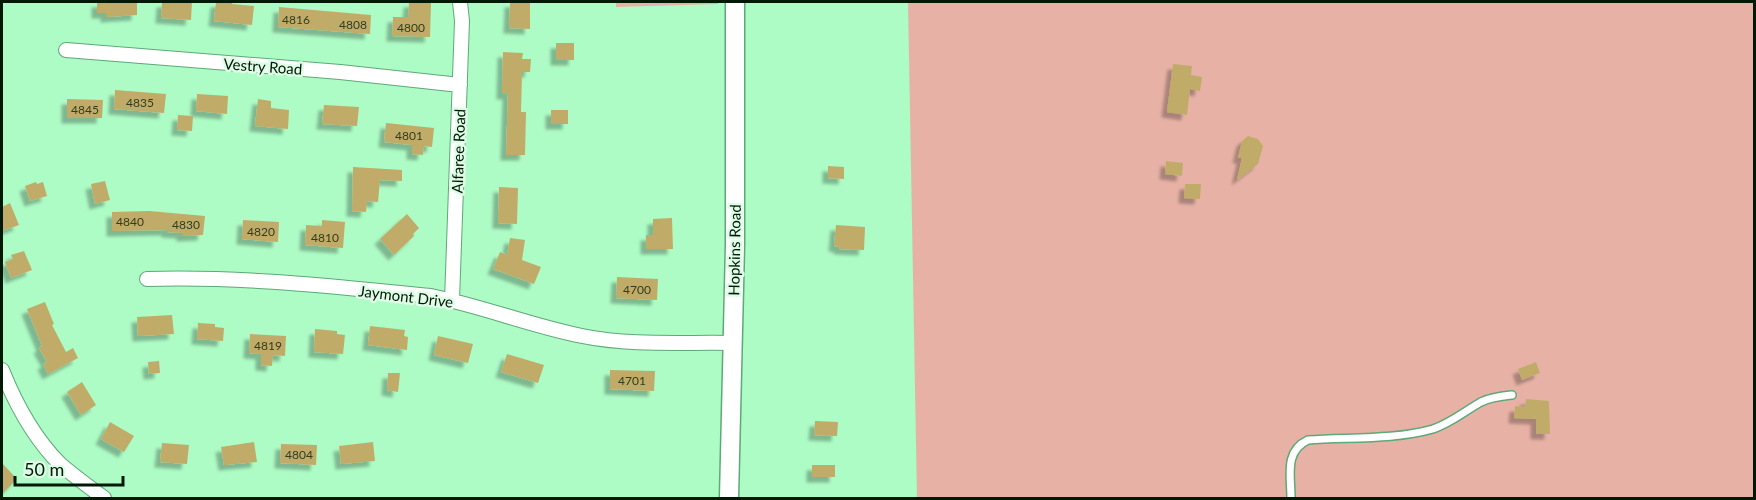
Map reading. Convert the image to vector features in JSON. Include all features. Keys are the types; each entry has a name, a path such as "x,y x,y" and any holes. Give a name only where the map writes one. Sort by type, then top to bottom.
{"main road":[{"name":"Hopkins Road","path":"729,498 735,245 735,2"}],"street":[{"name":"Alfaree Road","path":"452,300 462,21 460,2"},
{"name":"Vestry Road","path":"66,50 340,72 460,85"},
{"name":"Jaymont Drive","path":"147,279 197,278 270,281 431,296 585,337 624,341 733,343"},
{"path":"2,370 13,398 27,423 45,447 61,464 104,498"}],"lane":[{"path":"1291,498 1290,459 1294,450 1308,440 1409,434 1454,420 1482,402 1497,396 1512,395"}],"shaded area":[{"path":"616,2 718,2 718,4 616,7"},
{"path":"908,2 1754,2 1754,498 917,498"}],"building":[{"path":"97,2 137,2 137,15 106,17 106,13 97,13"},
{"path":"162,2 192,2 191,20 161,18"},
{"path":"216,2 254,6 252,25 214,21"},
{"path":"409,2 431,2 430,37 392,36 393,17 408,17"},
{"path":"510,2 530,2 530,29 509,28"},
{"path":"279,7 371,15 370,34 278,27"},
{"path":"556,43 574,43 574,60 556,60"},
{"path":"503,52 523,53 522,59 531,59 530,72 522,72 521,112 526,112 525,155 506,155 508,94 502,94"},
{"path":"1173,64 1192,66 1191,75 1202,77 1200,91 1190,89 1187,115 1167,112"},
{"path":"115,90 166,94 164,113 114,109"},
{"path":"197,94 228,96 227,114 196,111"},
{"path":"67,99 103,100 102,118 67,118"},
{"path":"258,99 271,101 271,108 289,110 288,129 255,126"},
{"path":"324,105 359,107 357,126 322,124"},
{"path":"551,110 568,110 568,124 551,124"},
{"path":"178,115 193,116 192,131 177,130"},
{"path":"386,123 434,128 432,147 424,146 423,155 412,154 412,145 384,142"},
{"path":"1248,136 1258,139 1263,146 1258,164 1237,180 1242,158 1238,158 1242,141"},
{"path":"1166,161 1183,163 1182,176 1165,174"},
{"path":"828,166 844,167 844,179 828,178"},
{"path":"353,167 402,170 402,181 380,180 378,202 367,201 366,212 352,211"},
{"path":"105,181 110,200 95,204 91,184"},
{"path":"36,182 37,184 43,182 47,196 30,201 25,186"},
{"path":"1185,184 1201,184 1200,199 1184,198"},
{"path":"499,187 518,188 517,224 498,223"},
{"path":"10,203 19,225 2,231 2,207"},
{"path":"149,211 205,216 203,235 182,236 182,233 167,232 167,230 112,231 112,212"},
{"path":"407,214 419,228 394,255 380,239"},
{"path":"672,218 673,249 646,249 646,235 653,235 653,219"},
{"path":"243,220 279,222 278,242 242,239"},
{"path":"322,220 345,222 343,248 305,245 306,225 322,226"},
{"path":"836,225 865,227 864,250 839,249 840,247 834,246"},
{"path":"510,238 525,240 522,260 541,267 534,284 493,269 500,252 507,255"},
{"path":"24,251 32,270 11,278 5,262 13,259 11,255"},
{"path":"617,277 658,279 657,300 616,298"},
{"path":"45,302 54,324 52,325 66,352 73,348 78,358 48,374 43,364 47,362 39,348 42,346 27,309"},
{"path":"172,315 174,334 138,336 137,317"},
{"path":"198,323 215,324 215,327 224,328 223,341 197,339"},
{"path":"370,326 405,330 404,336 408,337 407,350 368,345"},
{"path":"315,329 337,331 337,334 345,335 343,354 314,352"},
{"path":"250,334 286,336 285,356 273,355 272,366 261,365 261,354 249,353"},
{"path":"438,336 473,344 468,363 434,355"},
{"path":"507,354 544,365 538,383 501,372"},
{"path":"159,361 160,373 149,374 148,362"},
{"path":"1536,362 1540,373 1522,380 1518,369"},
{"path":"610,370 655,371 654,391 610,389"},
{"path":"388,373 400,373 398,392 387,390"},
{"path":"82,382 96,405 81,415 67,392"},
{"path":"1526,399 1549,401 1550,434 1536,434 1536,419 1514,418 1515,406 1525,407"},
{"path":"815,421 838,422 837,436 814,435"},
{"path":"110,422 134,436 124,452 101,439"},
{"path":"254,442 257,462 224,465 221,447"},
{"path":"373,442 375,461 341,464 339,446"},
{"path":"162,443 189,445 187,464 160,462"},
{"path":"281,444 317,445 316,465 280,463"},
{"path":"2,463 17,479 2,494"},
{"path":"812,465 835,465 835,477 812,477"}]}
